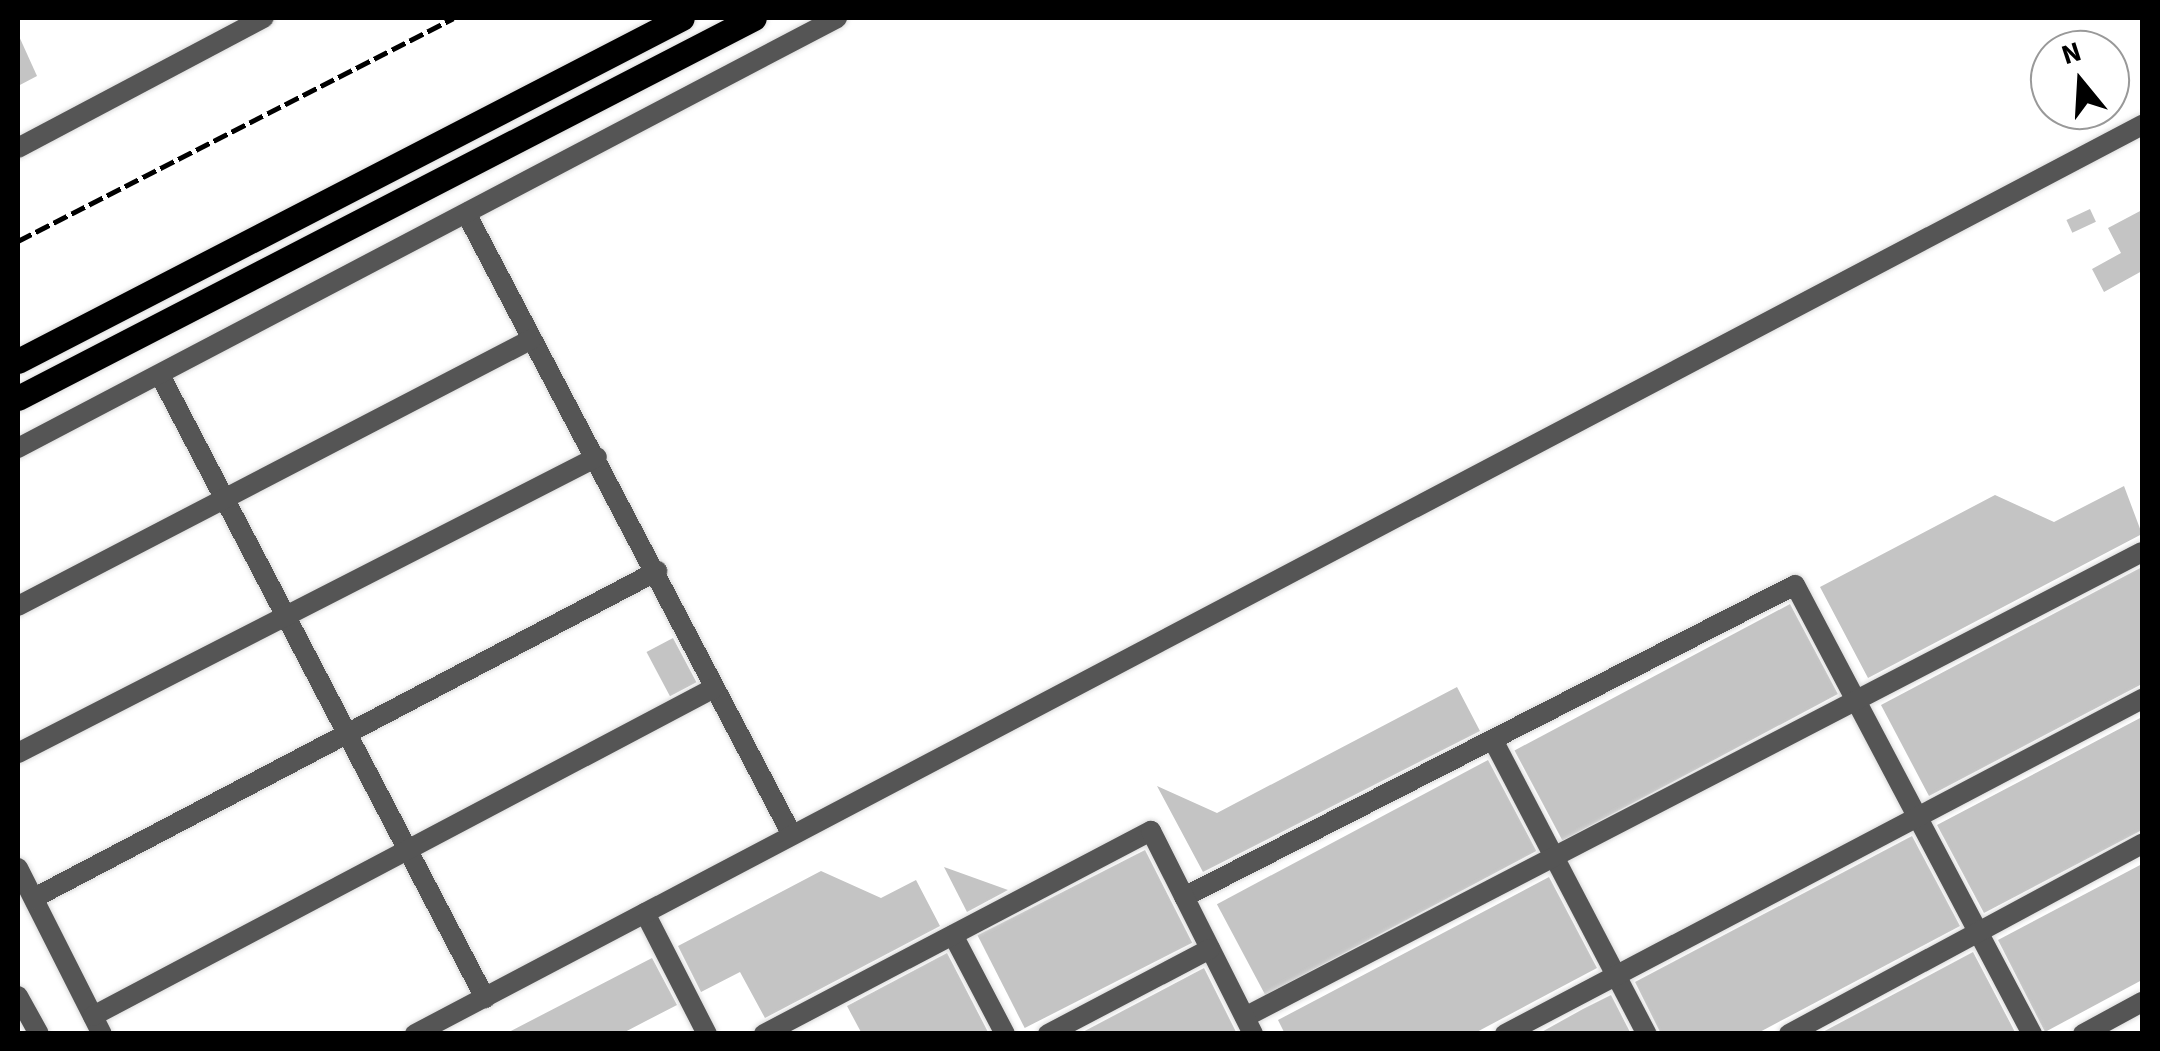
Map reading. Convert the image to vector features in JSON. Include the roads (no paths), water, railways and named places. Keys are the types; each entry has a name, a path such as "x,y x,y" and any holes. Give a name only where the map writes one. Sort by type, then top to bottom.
{"main road":[{"path":"18,362 682,18"},
{"path":"18,398 754,18"}],"street":[{"path":"18,148 264,18"},
{"path":"18,448 837,18"},
{"path":"415,1034 2142,126"},
{"path":"466,213 792,835"},
{"path":"18,606 532,339"},
{"path":"160,374 485,998"},
{"path":"18,753 597,457"},
{"path":"764,1034 1150,831 1250,1026 1554,857 2142,552"},
{"path":"34,898 657,572"},
{"path":"1184,897 1796,584 1854,702 2032,1034"},
{"path":"18,868 97,1025 408,851 714,688"},
{"path":"1504,1034 2142,700"},
{"path":"1494,740 1646,1034"},
{"path":"1789,1034 2142,844"},
{"path":"645,913 707,1034"},
{"path":"953,935 1005,1034"},
{"path":"1048,1034 1210,949"},
{"path":"18,996 38,1034"},
{"path":"2083,1034 2142,1002"}],"railway":[{"path":"18,241 453,18"}]}
